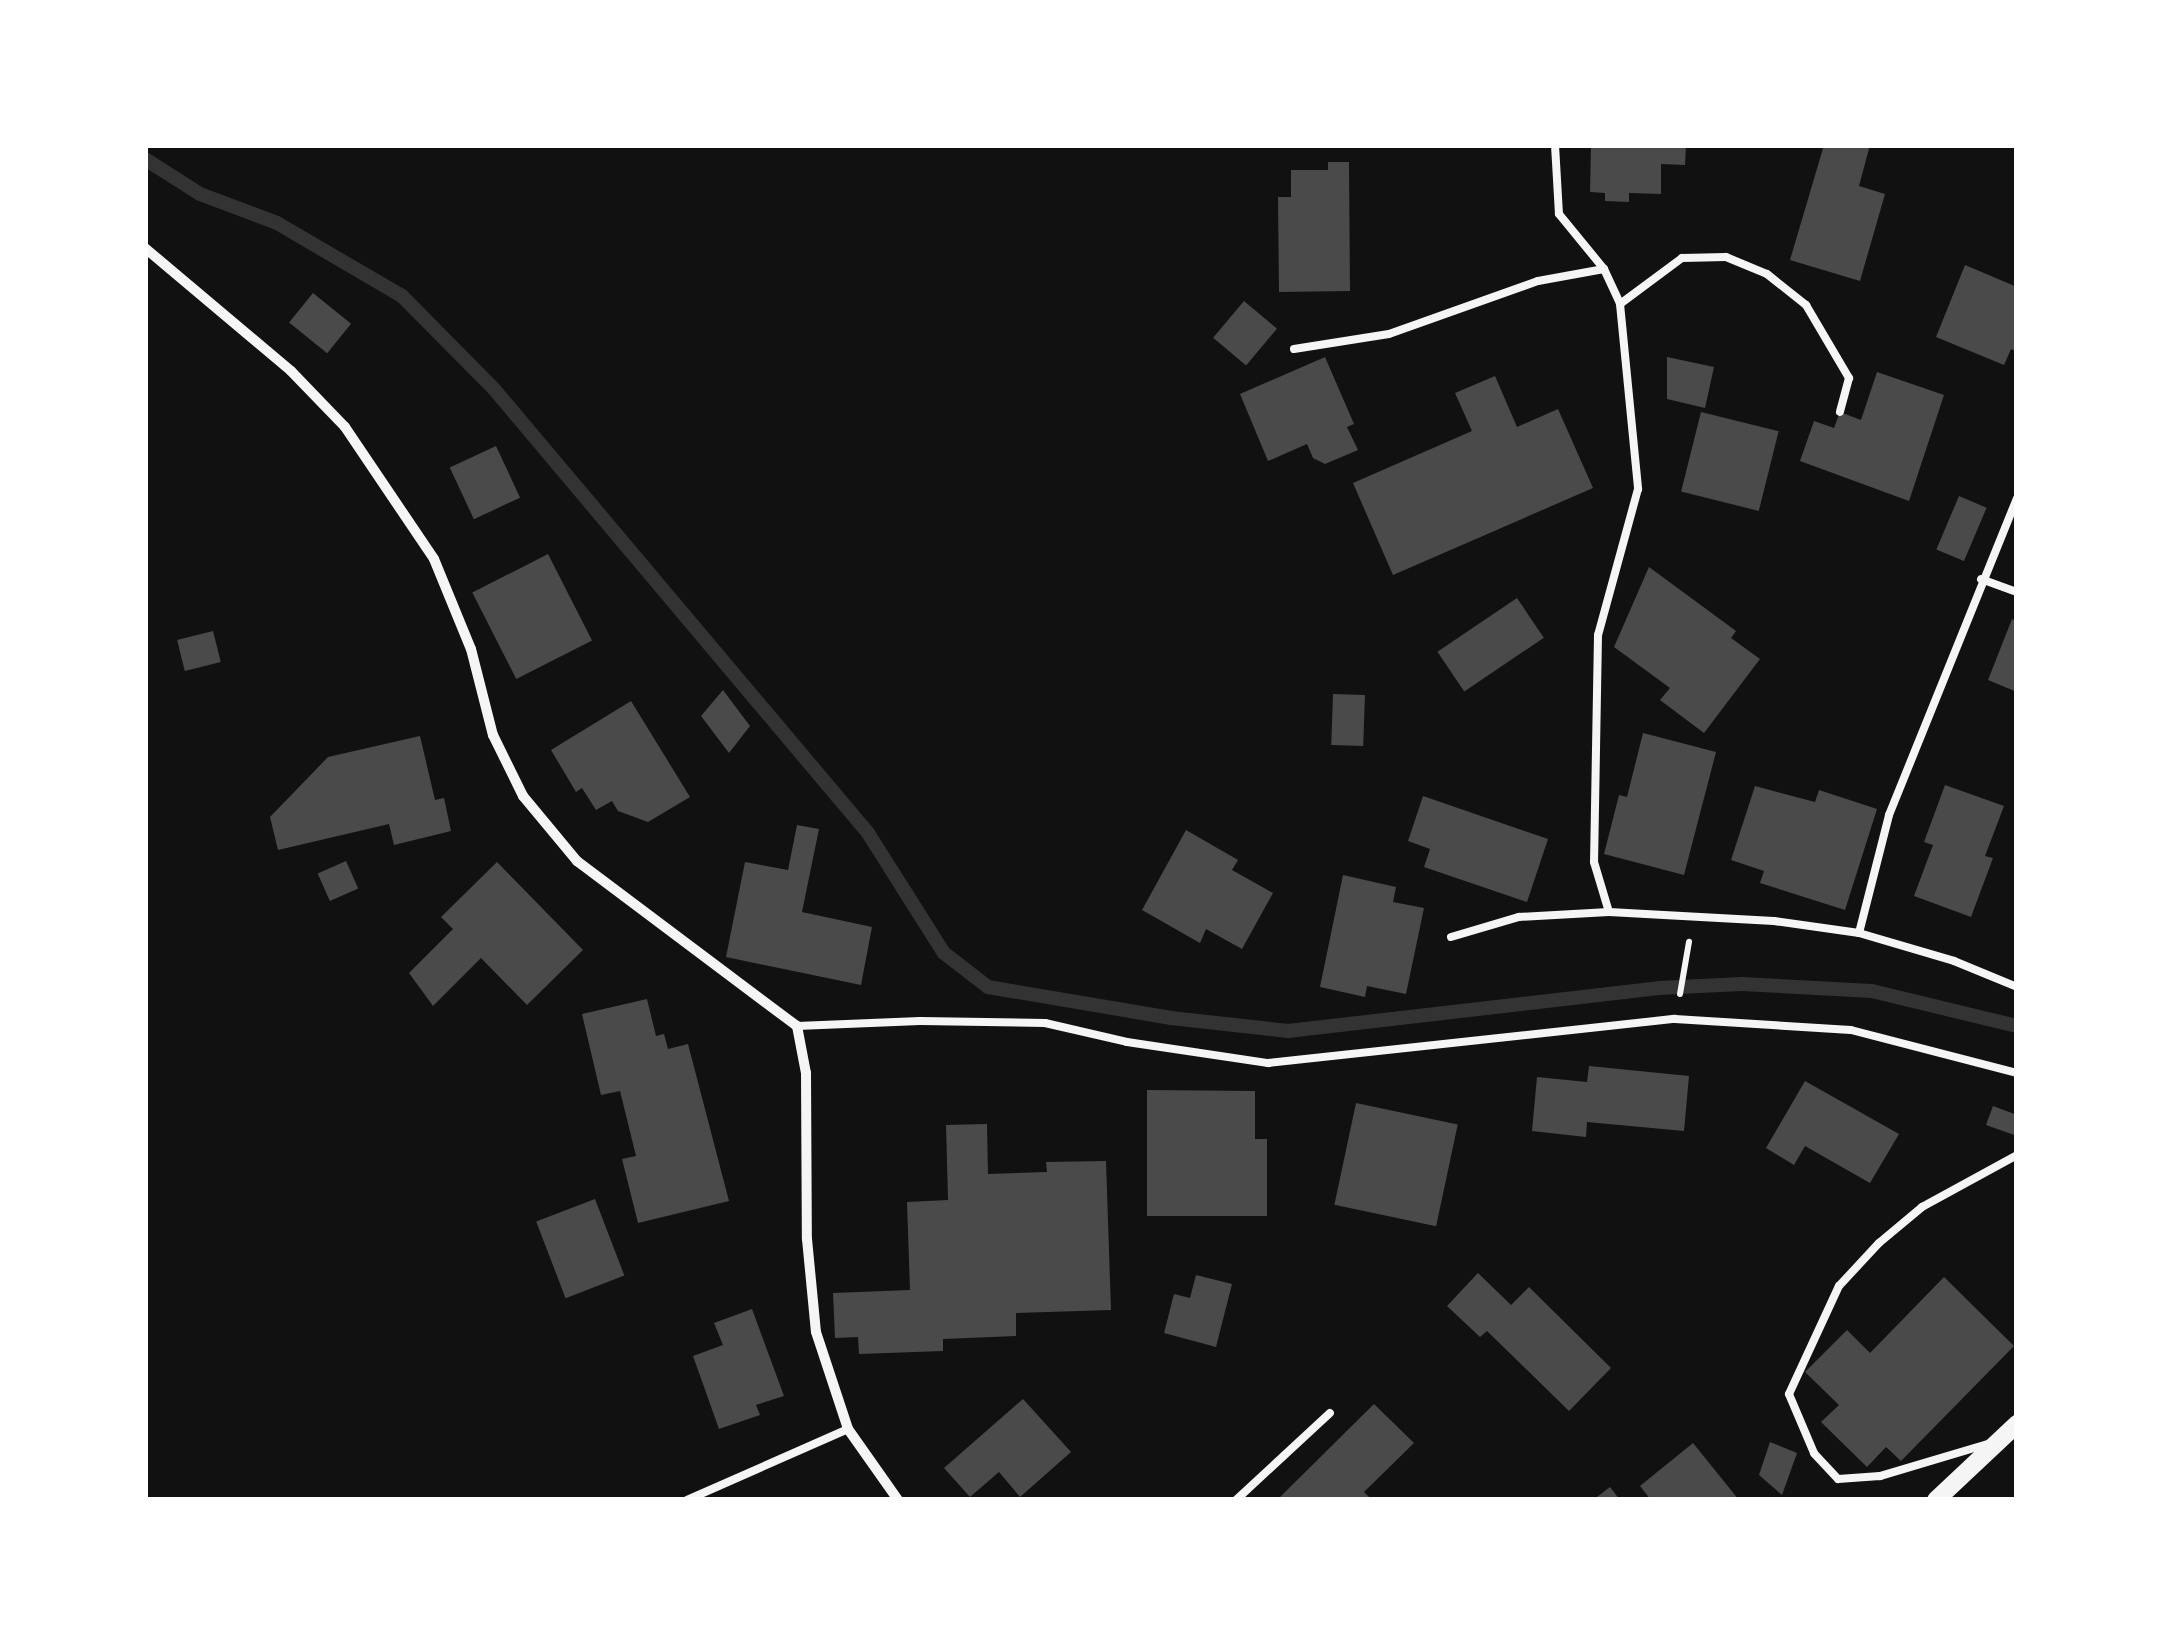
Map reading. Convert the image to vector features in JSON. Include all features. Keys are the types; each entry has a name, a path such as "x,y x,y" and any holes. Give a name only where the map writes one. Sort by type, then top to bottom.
{"street":[{"path":"145,248 291,371 345,427 434,559 471,649 493,735 524,796 577,861 797,1026 806,1073 807,1239 816,1332 848,1429 898,1500"},
{"path":"1936,1500 2017,1424"}],"lane":[{"path":"1555,145 1558,214 1604,269 1620,304 1638,489 1598,636 1594,862 1609,912"},
{"path":"1620,304 1682,258 1726,257 1767,274 1806,305 1849,378 1840,412"},
{"path":"1294,349 1389,334 1538,281 1604,269"},
{"path":"1858,933 1888,815 2017,498"},
{"path":"1981,579 2017,592"},
{"path":"1451,937 1520,917 1609,912 1774,921 1858,933 1954,961 2017,986"},
{"path":"797,1026 920,1021 1045,1023 1127,1042 1268,1062 1675,1019 1851,1030 2017,1073"},
{"path":"1998,1441 1880,1476 1838,1479 1814,1452 1789,1394 1839,1286 1879,1243 1922,1208 2017,1155"},
{"path":"1236,1500 1330,1413"},
{"path":"687,1500 848,1429"}],"building":[{"path":"1591,145 1686,145 1685,165 1661,164 1661,194 1629,193 1629,202 1605,201 1605,193 1590,192"},
{"path":"1824,145 1870,145 1859,186 1885,194 1860,281 1790,260"},
{"path":"1328,162 1349,162 1350,291 1279,292 1278,197 1291,197 1291,170 1328,170"},
{"path":"1965,265 2017,287 2017,352 2011,349 2004,365 1936,337"},
{"path":"313,293 351,324 327,353 289,323"},
{"path":"1244,301 1277,329 1246,365 1213,338"},
{"path":"1325,357 1354,424 1347,427 1358,450 1325,464 1313,458 1307,444 1268,461 1240,394"},
{"path":"1667,357 1714,367 1705,408 1667,399"},
{"path":"1877,372 1944,395 1909,501 1800,461 1814,421 1834,428 1840,412 1861,420"},
{"path":"1495,376 1517,427 1558,409 1593,488 1393,575 1353,483 1472,431 1455,393"},
{"path":"1701,412 1779,431 1759,511 1681,492"},
{"path":"496,446 520,498 474,519 450,468"},
{"path":"1959,496 1987,508 1964,561 1936,549"},
{"path":"548,554 592,640 516,679 472,593"},
{"path":"1649,567 1736,631 1731,638 1760,659 1704,733 1660,700 1670,688 1614,647"},
{"path":"1517,598 1544,638 1464,691 1437,652"},
{"path":"2012,619 2017,621 2017,692 1988,680"},
{"path":"213,631 221,662 185,671 177,640"},
{"path":"723,690 750,726 729,753 701,716"},
{"path":"1333,694 1365,695 1363,746 1331,745"},
{"path":"631,701 690,797 648,822 618,811 612,801 596,810 582,788 576,792 551,750"},
{"path":"1643,733 1716,752 1684,875 1604,854 1619,795 1627,797"},
{"path":"420,736 435,800 444,798 451,831 394,845 389,824 278,850 270,817 328,757"},
{"path":"1945,785 2004,806 1985,856 1993,858 1971,917 1914,896 1933,845 1924,842"},
{"path":"1755,786 1815,802 1819,790 1877,809 1845,910 1760,883 1764,871 1731,860"},
{"path":"1423,796 1548,839 1527,902 1424,867 1430,849 1408,841"},
{"path":"797,825 819,829 802,912 872,927 861,985 726,957 745,862 788,870"},
{"path":"1186,830 1238,860 1232,870 1273,893 1242,949 1206,929 1200,943 1142,910"},
{"path":"346,861 358,888 330,901 318,874"},
{"path":"497,862 583,950 527,1005 481,958 433,1006 409,973 453,929 441,917"},
{"path":"1343,875 1396,887 1393,902 1424,908 1406,994 1367,986 1365,997 1320,987"},
{"path":"647,999 656,1036 664,1034 668,1049 688,1044 729,1201 638,1223 622,1159 636,1156 620,1091 601,1095 582,1014"},
{"path":"1589,1066 1689,1076 1684,1131 1587,1122 1586,1137 1532,1131 1537,1077 1587,1082"},
{"path":"1805,1081 1899,1134 1870,1183 1805,1146 1794,1165 1766,1148"},
{"path":"1147,1090 1255,1091 1255,1139 1267,1139 1267,1216 1147,1216"},
{"path":"1356,1103 1458,1125 1436,1226 1334,1205"},
{"path":"1993,1106 2017,1115 2017,1136 1986,1125"},
{"path":"987,1124 988,1174 1047,1172 1046,1162 1106,1161 1111,1310 1016,1313 1016,1336 943,1339 943,1351 859,1354 858,1337 835,1338 833,1293 910,1290 907,1202 948,1200 946,1125"},
{"path":"595,1199 624,1276 566,1298 536,1222"},
{"path":"1478,1273 1511,1305 1529,1287 1611,1368 1569,1411 1487,1331 1480,1337 1447,1306"},
{"path":"1196,1275 1232,1284 1216,1347 1164,1333 1174,1294 1190,1298"},
{"path":"1944,1277 2014,1346 1901,1461 1886,1447 1867,1467 1821,1422 1839,1405 1805,1372 1847,1330 1870,1353"},
{"path":"752,1309 784,1396 756,1405 760,1415 719,1429 693,1356 723,1345 714,1323"},
{"path":"1023,1399 1071,1452 1020,1497 999,1472 970,1497 944,1468"},
{"path":"1374,1404 1414,1443 1364,1492 1372,1500 1277,1500"},
{"path":"1770,1442 1797,1453 1782,1495 1759,1475"},
{"path":"1693,1443 1739,1500 1651,1500 1640,1486"},
{"path":"1610,1487 1620,1500 1593,1500"}],"waterway":[{"path":"145,159 200,194 277,223 402,296 494,389 868,833 944,953 988,987 1171,1018 1288,1031 1659,988 1742,984 1872,991 2017,1026"}]}
